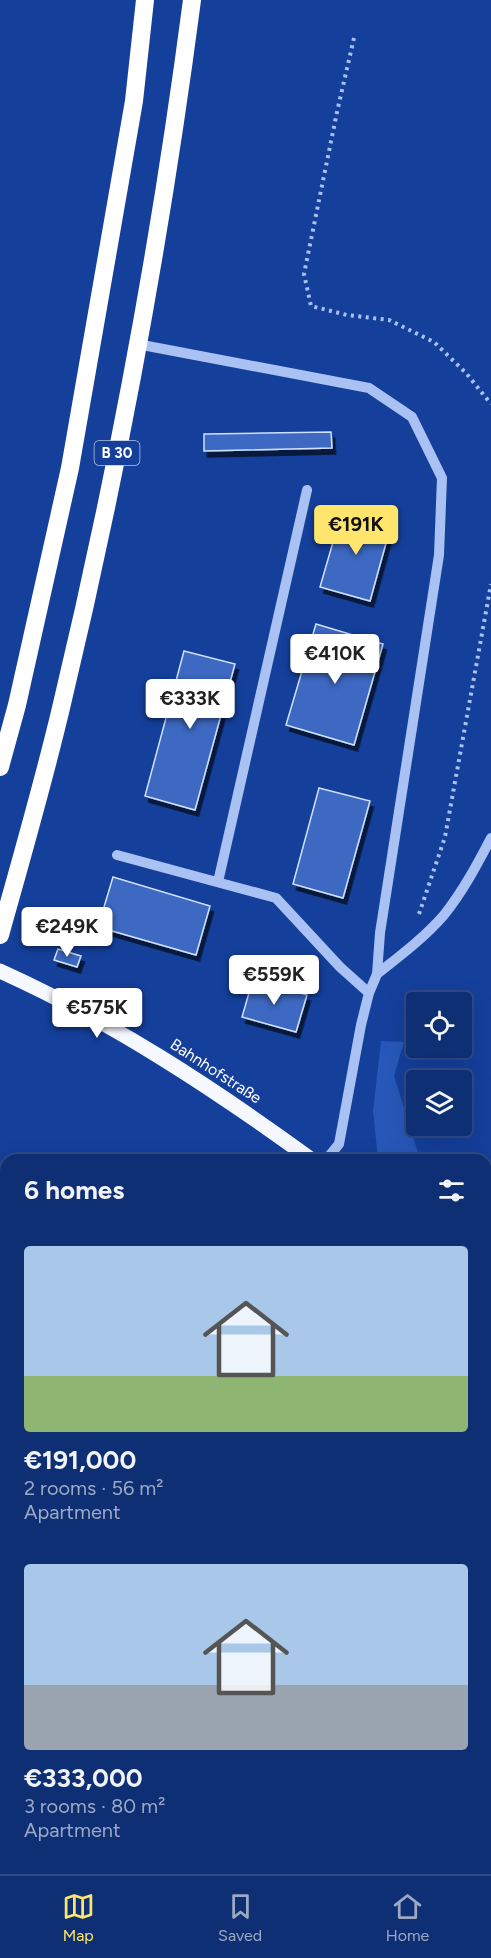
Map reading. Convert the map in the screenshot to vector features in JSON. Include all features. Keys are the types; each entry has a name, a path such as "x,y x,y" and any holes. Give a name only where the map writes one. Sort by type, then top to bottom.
{"highway":[{"name":"B 30","path":"0,767 17,705 70,468 134,101 145,0"},
{"name":"B 30","path":"0,935 63,698 113,479 181,88 192,0"}],"main road":[{"name":"Bahnhofstraße","path":"0,971 136,1041 243,1110 304,1154"}],"street":[{"path":"137,344 369,388 412,417 442,478 439,555 380,933 377,974 369,993 339,1144 331,1154"},
{"path":"218,882 308,490"},
{"path":"377,974 406,952 443,916 468,882 491,838"},
{"path":"117,855 276,898 340,967 369,993"}],"path":[{"path":"354,39 304,274 310,306 347,315 389,320 434,342 466,373 491,404"},
{"path":"406,952 445,837 491,584"}],"shaded area":[{"path":"381,1041 404,1042 394,1076 406,1114 406,1136 413,1136 418,1154 377,1154 373,1111"}],"building":[{"path":"331,432 332,448 204,451 204,434"},
{"path":"342,511 391,525 370,601 320,587"},
{"path":"316,624 383,644 354,745 286,725"},
{"path":"184,651 235,664 195,810 145,796"},
{"path":"319,788 370,801 343,898 293,884"},
{"path":"113,877 210,906 196,955 98,927"},
{"path":"58,949 81,956 77,967 54,960"},
{"path":"253,979 307,995 296,1032 242,1017"}]}
